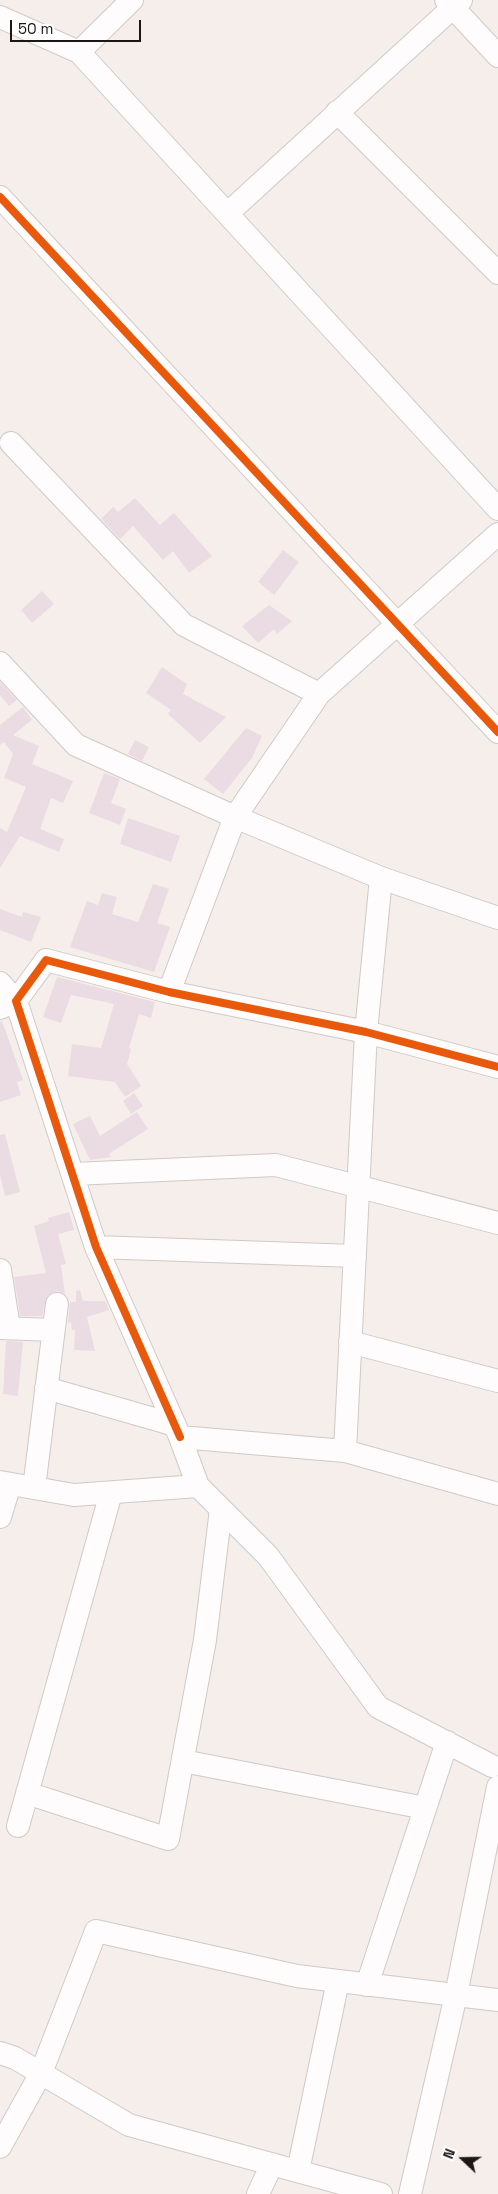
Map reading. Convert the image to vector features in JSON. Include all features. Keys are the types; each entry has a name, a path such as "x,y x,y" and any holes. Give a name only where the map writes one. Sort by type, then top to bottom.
{"street":[{"path":"79,52 132,0"},
{"path":"228,213 338,112 453,2 498,56"},
{"path":"0,17 79,52 498,509"},
{"path":"338,112 498,273"},
{"path":"3,206 498,732"},
{"path":"11,443 184,625 319,694"},
{"path":"169,992 235,818 319,694 498,534"},
{"path":"0,663 76,745 235,818 381,878 498,918"},
{"path":"345,1451 366,1032 381,878"},
{"path":"8,1004 46,960 169,992 366,1032 498,1067"},
{"path":"0,983 73,1174 96,1247 177,1431 198,1486 268,1556 378,1707 447,1742 496,1761"},
{"path":"73,1174 276,1165 498,1223"},
{"path":"96,1247 355,1256"},
{"path":"0,1270 4,1328 53,1330"},
{"path":"34,1488 57,1304"},
{"path":"350,1342 498,1381"},
{"path":"46,1388 177,1431 345,1451 498,1494"},
{"path":"0,1517 5,1483 74,1495 198,1486"},
{"path":"18,1826 111,1493"},
{"path":"27,1793 168,1839 206,1640 221,1509"},
{"path":"367,1985 447,1742"},
{"path":"183,1761 425,1808"},
{"path":"410,2194 456,1995 489,1881 498,1788"},
{"path":"0,2147 41,2073 96,1931 297,1976 498,2000"},
{"path":"298,2171 338,1981"},
{"path":"0,2053 15,2058 129,2125 381,2194"},
{"path":"258,2194 272,2164"}],"building":[{"path":"135,498 160,525 174,513 212,556 189,573 173,551 163,560 133,526 120,539 101,519 113,507 118,512"},
{"path":"283,550 299,562 274,595 258,582"},
{"path":"42,591 54,604 32,623 21,610"},
{"path":"269,605 292,621 277,634 274,629 258,643 242,626"},
{"path":"162,667 187,684 183,694 226,717 200,743 168,714 171,710 146,693"},
{"path":"0,682 17,700 9,706 0,695"},
{"path":"23,707 32,720 13,735 39,746 32,764 73,781 63,803 51,798 40,829 64,839 59,852 20,836 0,868 0,828 7,832 26,787 4,778 13,754 4,742 0,745 0,725"},
{"path":"246,728 262,736 252,758 223,794 204,779"},
{"path":"135,740 149,747 142,761 128,754"},
{"path":"104,773 120,779 111,803 126,809 120,825 89,813"},
{"path":"128,818 180,836 171,862 120,844"},
{"path":"153,884 169,889 157,923 170,927 154,972 70,947 87,901 98,905 102,893 117,897 112,914 138,922"},
{"path":"0,909 22,917 23,912 41,917 31,942 0,930"},
{"path":"57,977 155,1002 151,1018 139,1014 129,1048 131,1049 127,1064 141,1086 125,1097 115,1082 68,1076 72,1044 101,1048 114,1004 71,995 61,1023 43,1017"},
{"path":"2,1021 23,1080 17,1082 21,1095 0,1102 0,1022"},
{"path":"134,1093 143,1106 131,1114 123,1101"},
{"path":"137,1112 148,1129 109,1154 111,1157 90,1160 73,1124 90,1116 100,1136"},
{"path":"5,1134 20,1192 5,1196 0,1175 0,1135"},
{"path":"69,1212 74,1230 58,1234 66,1264 61,1265 65,1294 58,1291 47,1296 42,1316 20,1316 14,1277 46,1273 34,1226 49,1221 48,1218"},
{"path":"80,1290 83,1301 105,1301 109,1310 87,1317 95,1351 74,1350 75,1330 72,1330 71,1322 68,1323 70,1302 76,1302 76,1291"},
{"path":"6,1341 23,1342 18,1396 3,1394"}],"cycle path":[{"path":"0,197 498,732"},
{"path":"180,1437 96,1247 16,1001 46,960 169,992 366,1032 498,1067"}]}
